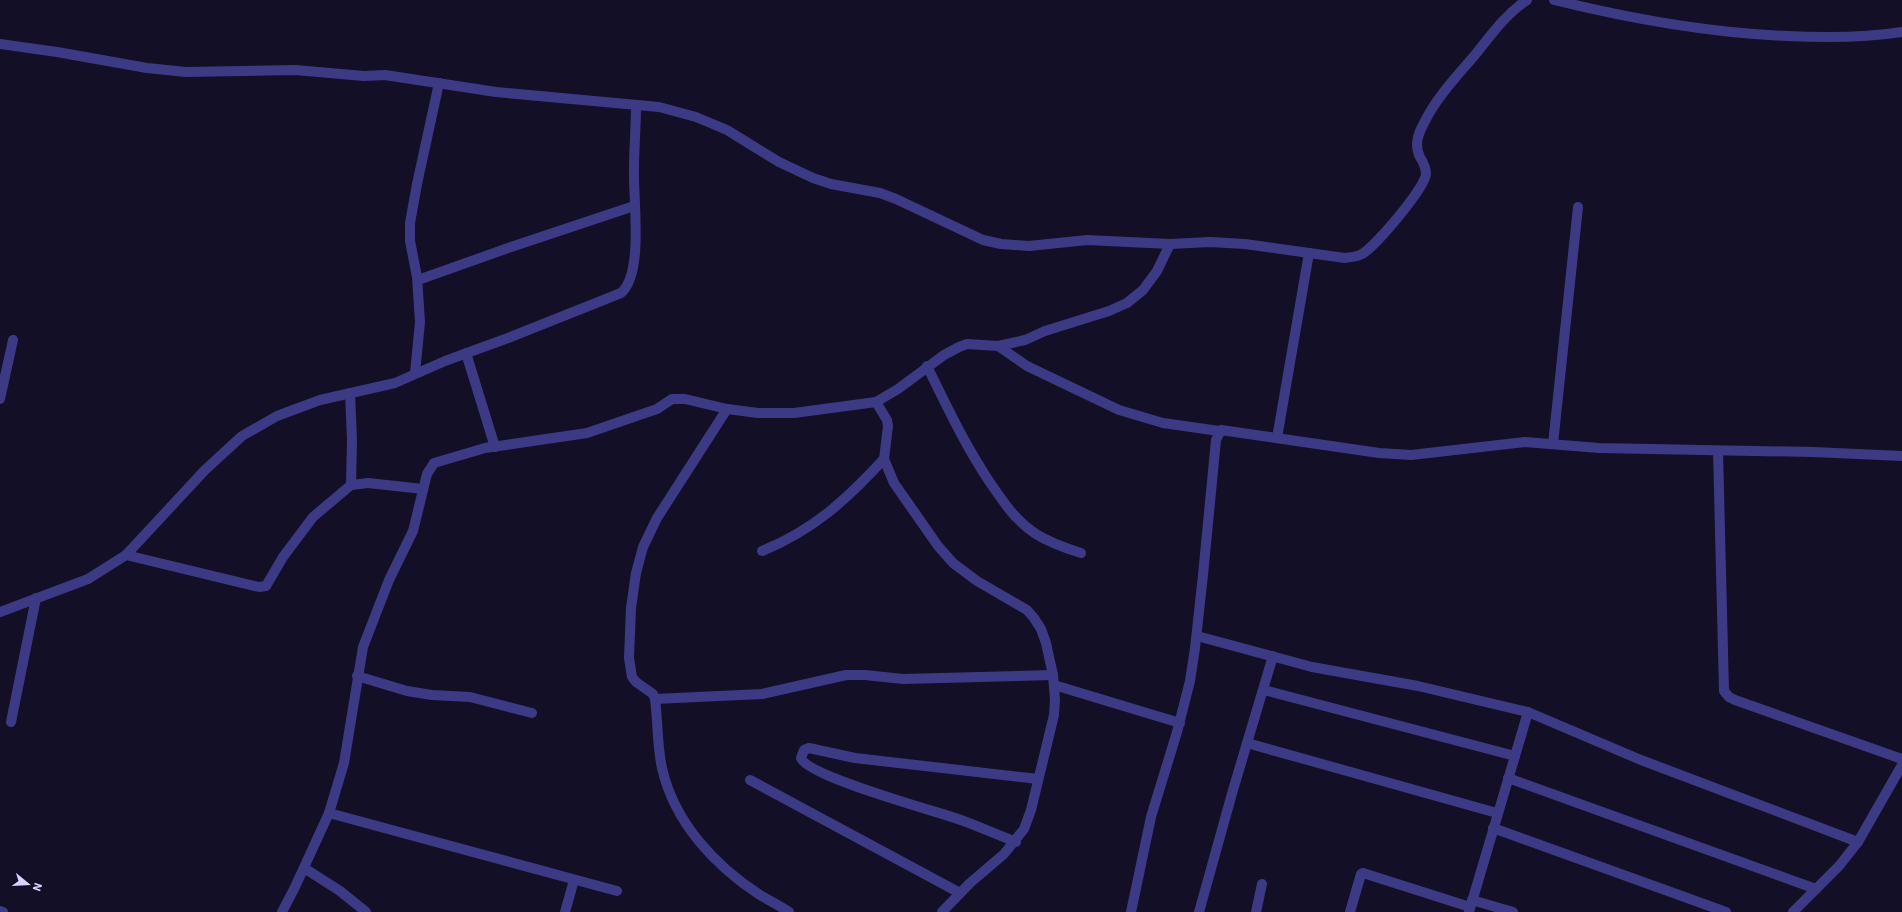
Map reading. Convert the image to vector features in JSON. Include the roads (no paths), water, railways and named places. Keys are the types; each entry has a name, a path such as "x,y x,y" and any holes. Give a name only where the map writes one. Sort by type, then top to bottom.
{"street":[{"path":"0,44 57,52 147,68 186,72 295,70 358,76 385,75 496,92 636,105 673,110 696,117 727,130 779,162 812,178 831,184 880,193 983,240 1001,244 1029,246 1087,240 1170,244 1210,242 1245,244 1326,256 1354,257 1362,254 1374,246 1424,181 1426,174 1425,166 1416,148 1424,121 1448,87 1510,13 1527,0"},
{"path":"1554,0 1589,9 1701,30 1739,34 1826,38 1874,36 1902,32"},
{"path":"415,373 420,322 418,280 410,241 410,223 439,83"},
{"path":"0,612 88,579 126,556 146,536 190,485 242,436 276,416 320,400 395,383 415,373 622,293 627,288 630,280 634,258 636,105"},
{"path":"418,280 511,246 634,206"},
{"path":"1553,444 1578,207"},
{"path":"282,912 329,813 344,763 357,676 363,647 389,580 413,531 426,474 434,463 478,450 587,433 657,409 672,400 685,399 727,409 758,413 794,413 876,402 898,389 927,366 944,355 967,344 998,346 1025,340 1109,311 1127,303 1143,290 1157,271 1170,244"},
{"path":"1277,438 1309,253"},
{"path":"0,399 13,340"},
{"path":"998,346 1028,366 1119,410 1163,423 1219,431 1227,430 1379,453 1411,455 1525,442 1599,448 1813,452 1902,456"},
{"path":"466,353 496,447"},
{"path":"927,366 970,452 1006,506 1017,519 1035,533 1054,544 1081,553"},
{"path":"350,393 352,440 351,485"},
{"path":"876,402 887,420 888,426 884,459 894,483 938,546 954,563 977,581 1027,610 1034,618 1041,629 1046,643 1054,680 1054,715 1032,810 1024,829 1016,842 960,893 942,912"},
{"path":"727,409 657,518 643,547 636,573 631,608 630,651 632,677 636,682 653,694 655,699 662,768 668,788 678,810 703,847 730,872 760,894 789,912"},
{"path":"1131,912 1151,818 1180,723 1190,681 1197,636 1216,440 1219,431"},
{"path":"1718,451 1724,691 1729,697 1735,700 1902,759"},
{"path":"762,551 795,536 822,518 855,490 884,459"},
{"path":"126,556 259,587 266,586 283,557 313,517 351,485 368,483 423,489"},
{"path":"11,722 36,598"},
{"path":"1197,636 1312,667 1418,686 1528,712 1641,760 1858,842"},
{"path":"1199,912 1273,656"},
{"path":"655,699 762,694 850,675 903,679 1054,680 1180,723"},
{"path":"357,676 407,691 432,695 470,697 532,713"},
{"path":"1264,690 1515,756"},
{"path":"1470,906 1528,712"},
{"path":"1247,743 1497,813"},
{"path":"1016,842 962,820 853,786 806,766 801,758 804,750 809,748 855,758 1038,779"},
{"path":"1793,912 1839,866 1858,842 1899,780 1902,765"},
{"path":"1508,778 1816,889"},
{"path":"750,780 960,893"},
{"path":"329,813 617,891"},
{"path":"1493,828 1726,912"},
{"path":"304,868 340,891 366,912"},
{"path":"1350,912 1361,874 1363,873 1470,906 1513,912"},
{"path":"565,912 574,880"},
{"path":"1256,912 1262,884"}]}
